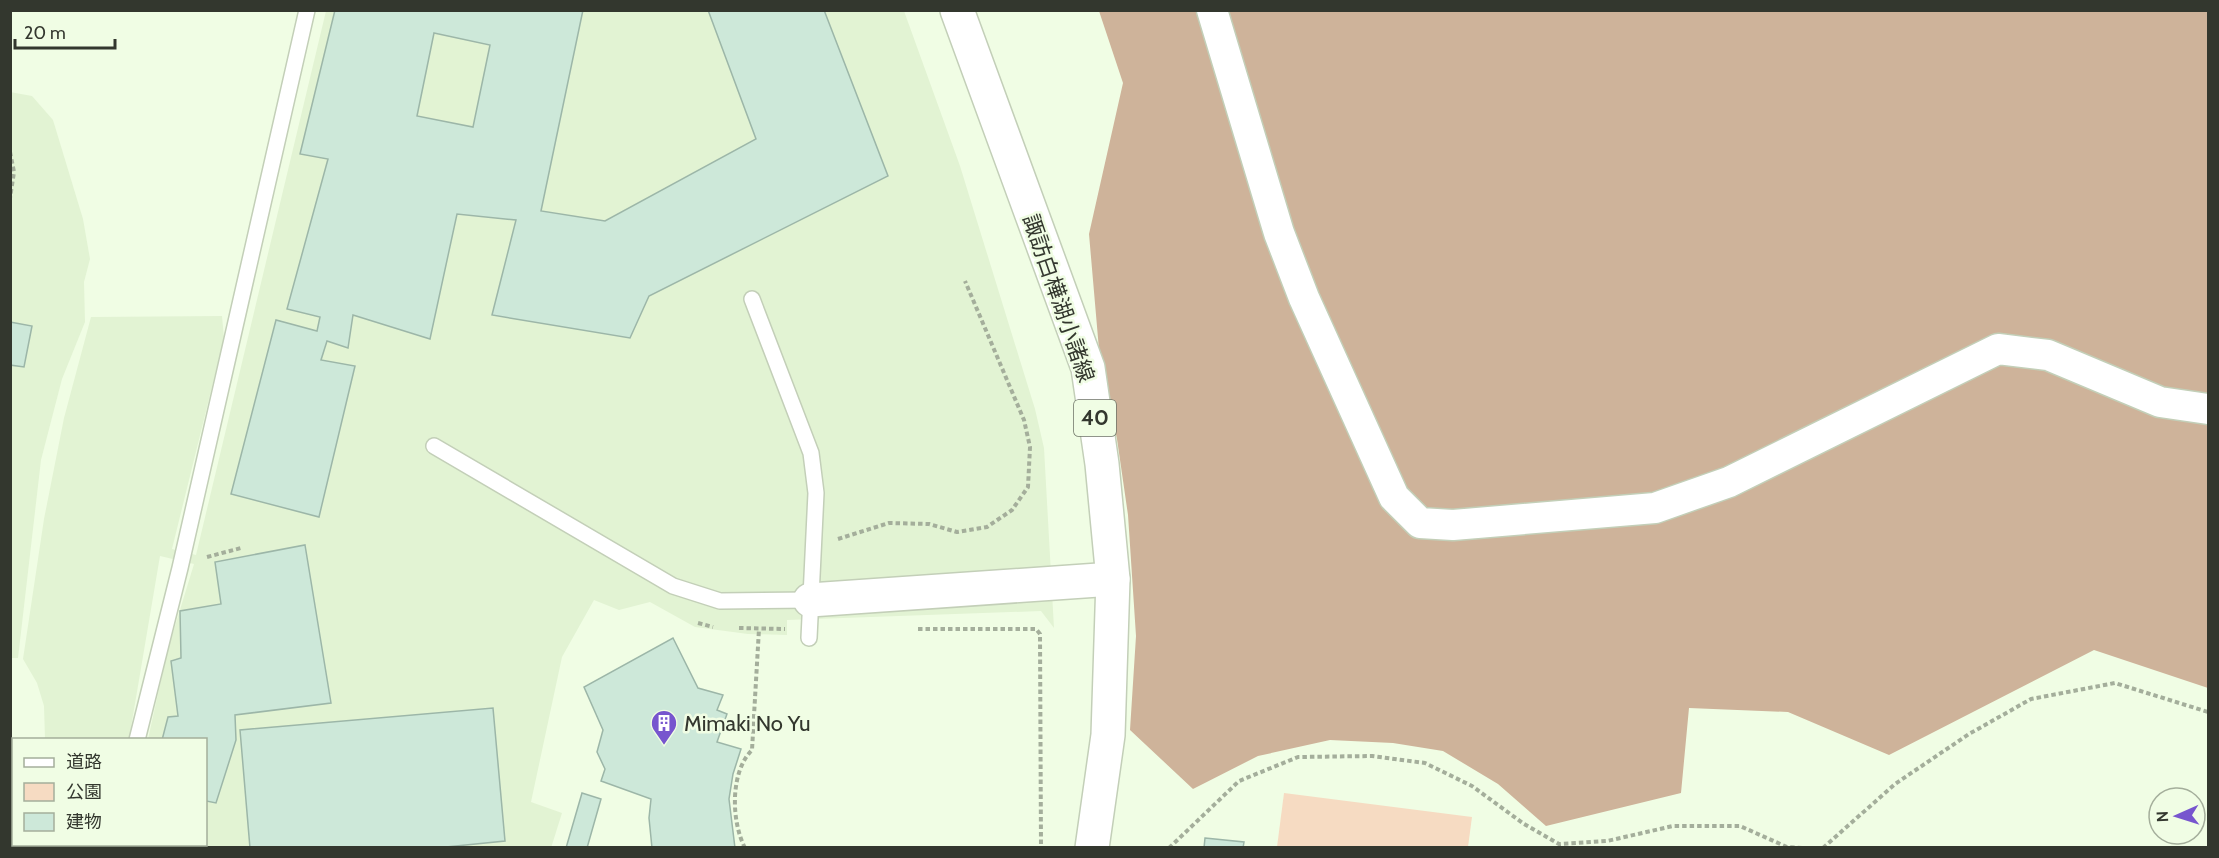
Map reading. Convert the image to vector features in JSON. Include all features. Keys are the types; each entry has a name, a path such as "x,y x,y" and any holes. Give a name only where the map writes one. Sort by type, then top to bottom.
{"main road":[{"name":"諏訪白樺湖小諸線","path":"957,10 1088,368 1102,464 1113,579 1108,735 1092,848"},
{"path":"810,600 1113,579"}],"street":[{"path":"1212,10 1279,233 1305,298 1394,497 1420,523 1453,525 1656,508 1729,482 1998,349 2048,354 2160,402 2208,409"}],"lane":[{"path":"138,738 180,568 307,10"},
{"path":"752,299 811,453 816,493 809,638"},
{"path":"434,446 673,586 720,601 810,600"}],"path":[{"path":"10,152 14,172 10,198"},
{"path":"814,546 889,524 929,524 957,532 987,527 1012,510 1028,487 1030,447 1024,420 965,281"},
{"path":"202,558 241,548"},
{"path":"745,848 738,835 735,808 738,773 743,759 752,750 759,629"},
{"path":"909,629 1036,629 1040,634 1041,848"},
{"path":"1823,848 1895,784 1969,734 2031,699 2115,683 2208,712"},
{"path":"1169,848 1239,781 1298,757 1362,756 1425,763 1472,786 1524,824 1559,844 1607,841 1673,826 1740,826 1787,846 1802,848"}],"shaded area":[{"path":"326,11 904,11 960,166 1035,409 1044,448 1054,628 1041,611 787,620 787,635 748,634 695,627 650,602 619,610 594,600 562,657 531,802 562,813 551,848 134,847 207,846 207,738 148,738 168,649 194,564 160,556 129,738 45,738 44,706 37,683 23,659 44,519 64,418 91,317 222,316 224,338 172,549 196,555"},
{"path":"1099,11 2208,11 2208,688 2094,650 1889,755 1788,712 1689,708 1681,793 1546,826 1498,784 1443,751 1393,743 1330,740 1258,756 1193,789 1130,730 1136,636 1128,515 1117,439 1100,361 1089,234 1123,83"},
{"path":"10,92 32,96 53,120 83,219 90,259 84,282 85,322 62,379 41,460 18,658 10,658"}],"green space":[{"path":"1284,793 1472,817 1468,847 1277,847"}],"building":[{"path":"335,10 583,10 541,211 605,221 756,139 708,10 824,10 888,176 649,296 630,338 492,315 516,220 457,214 430,339 353,315 348,348 327,341 321,360 355,366 319,517 231,494 276,320 317,331 320,317 287,309 328,159 300,154","holes":["434,33 490,45 473,127 417,116"]},
{"path":"10,322 32,326 24,367 10,365"},
{"path":"305,545 331,703 235,715 236,740 216,803 207,801 207,738 163,738 168,717 178,716 171,661 181,658 180,611 221,604 215,562"},
{"name":"Mimaki No Yu","path":"673,638 698,688 723,695 717,710 727,714 717,742 741,749 733,774 729,799 735,848 652,848 649,818 651,799 601,781 605,769 597,752 603,730 584,687"},
{"path":"493,708 505,841 436,848 250,848 240,730"},
{"path":"582,793 601,799 587,848 566,848"},
{"path":"1205,838 1244,842 1243,848 1204,848"}],"place":[{"name":"Mimaki No Yu","path":"664,746"}]}
